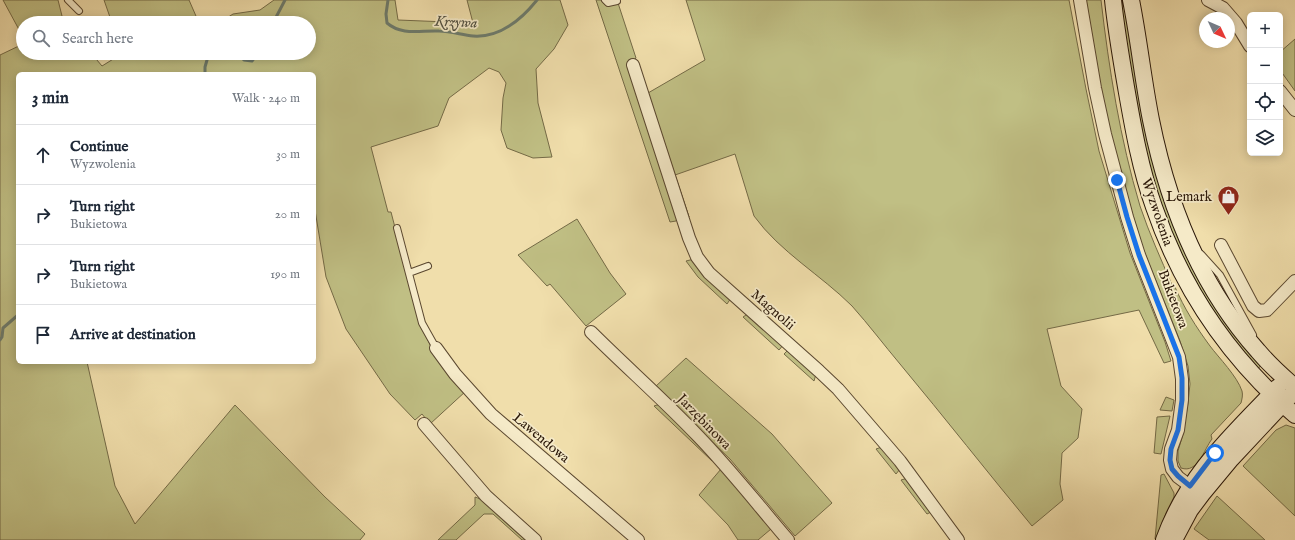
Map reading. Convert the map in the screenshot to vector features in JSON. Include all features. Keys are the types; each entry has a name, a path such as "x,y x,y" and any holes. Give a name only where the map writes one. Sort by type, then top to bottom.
{"main road":[{"name":"Wyzwolenia","path":"1113,0 1120,53 1139,155 1154,207 1165,237 1177,265 1202,308 1234,354 1277,399"},
{"name":"Wyzwolenia","path":"1131,0 1158,152 1176,213 1187,240 1204,275 1223,305 1249,341 1292,386 1277,399 1202,494 1190,510 1174,540"},
{"name":"Wyzwolenia","path":"1164,540 1177,509 1190,486 1215,453 1255,410 1277,399"},
{"path":"1277,399 1295,415"}],"street":[{"name":"Bukietowa","path":"1080,0 1104,134 1127,217 1139,255 1179,357 1182,378 1182,400 1178,430 1171,449 1170,460 1172,469 1175,473 1190,486"},
{"path":"1208,0 1223,8 1236,23 1247,41"},
{"name":"Magnolii","path":"633,65 689,238 697,257 703,266 725,288 829,380 900,461 958,540"},
{"path":"1283,95 1295,110"},
{"path":"1221,245 1253,306 1259,310 1267,310 1295,281"},
{"name":"Jarzębinowa","path":"591,332 620,362 676,413 713,452 788,540"},
{"name":"Lawendowa","path":"436,348 455,374 491,414 638,540"},
{"path":"424,424 486,496 534,540"}],"lane":[{"path":"68,0 78,11"},
{"path":"605,0 608,3 617,1"},
{"path":"397,228 422,324 436,348"},
{"path":"409,273 428,266"}],"shaded area":[{"path":"3,0 58,0 62,16 16,16 16,24"},
{"path":"104,0 189,0 196,16 110,16"},
{"path":"274,0 395,0 398,20 473,23 467,0 560,0 568,25 554,49 536,69 538,103 552,157 533,158 507,148 501,130 503,98 506,83 499,72 489,68 449,98 438,126 371,147 388,212 391,212 420,324 433,350 466,391 430,424 422,414 415,420 390,394 346,329 326,277 316,216 316,72 16,72 16,364 87,364 115,486 135,524 235,405 325,497 365,534 360,540 0,540 0,55 16,47 16,60 97,60 102,66 112,60 316,60 316,16 230,16 233,14 260,10"},
{"path":"596,0 602,0 604,4 609,6 618,3 636,58 629,64 678,217 676,221 670,222"},
{"path":"686,0 1069,0 1099,151 1130,253 1171,361 1164,363 1139,310 1047,329 1061,386 1082,409 1078,438 1062,453 1060,484 1063,500 1032,526 852,306 788,252 764,229 754,216 735,154 675,175 648,93 705,60"},
{"path":"1086,0 1101,0 1121,130 1140,206 1151,236 1172,285 1175,287 1200,332 1232,373 1242,391 1241,403 1211,435 1212,439 1200,460 1192,467 1187,469 1181,468 1178,461 1178,451 1183,434 1188,403 1190,384 1188,366 1180,341 1142,246 1107,124"},
{"path":"1120,0 1124,0 1153,160 1261,365 1258,369 1220,321 1203,296 1188,270 1173,238 1161,205 1143,138 1130,69"},
{"path":"1295,39 1295,91 1283,74 1283,49"},
{"path":"577,219 610,273 626,294 586,326 550,284 547,286 518,255"},
{"path":"694,259 731,298 727,304 698,277 686,261"},
{"path":"749,313 784,344 779,350 743,317"},
{"path":"789,349 816,374 814,381 784,354"},
{"path":"686,358 772,434 832,503 795,536 730,459 655,387"},
{"path":"1166,397 1174,400 1172,411 1160,410"},
{"path":"661,405 713,457 712,461 654,406"},
{"path":"1170,416 1161,454 1154,453 1157,417"},
{"path":"1286,425 1295,428 1295,516 1243,466 1276,430"},
{"path":"882,447 900,469 896,474 876,449"},
{"path":"721,469 771,529 758,540 738,540 728,525 699,495"},
{"path":"1164,474 1174,493 1174,497 1166,513 1157,538 1155,539 1161,475"},
{"path":"908,478 933,511 927,514 901,480"},
{"path":"1217,496 1265,540 1209,540 1194,529"},
{"path":"475,497 480,499 488,506 494,508 528,540 522,540 493,514 484,514 456,540 438,540 475,505"}],"waterway":[{"name":"Krzywa","path":"277,16 285,0"},
{"name":"Krzywa","path":"388,0 386,14 387,23 399,30 412,32 443,31 473,36 483,36 501,31 517,21 537,0"},
{"name":"Krzywa","path":"205,72 207,60"},
{"name":"Krzywa","path":"244,60 253,60"},
{"name":"Krzywa","path":"0,340 2,337 3,328 16,317"}],"place":[{"name":"Lemark","path":"1228,216"}],"route":[{"path":"1117,180 1139,255 1179,357 1183,390 1178,430 1171,449 1170,460 1172,469 1190,486 1215,453"}]}
